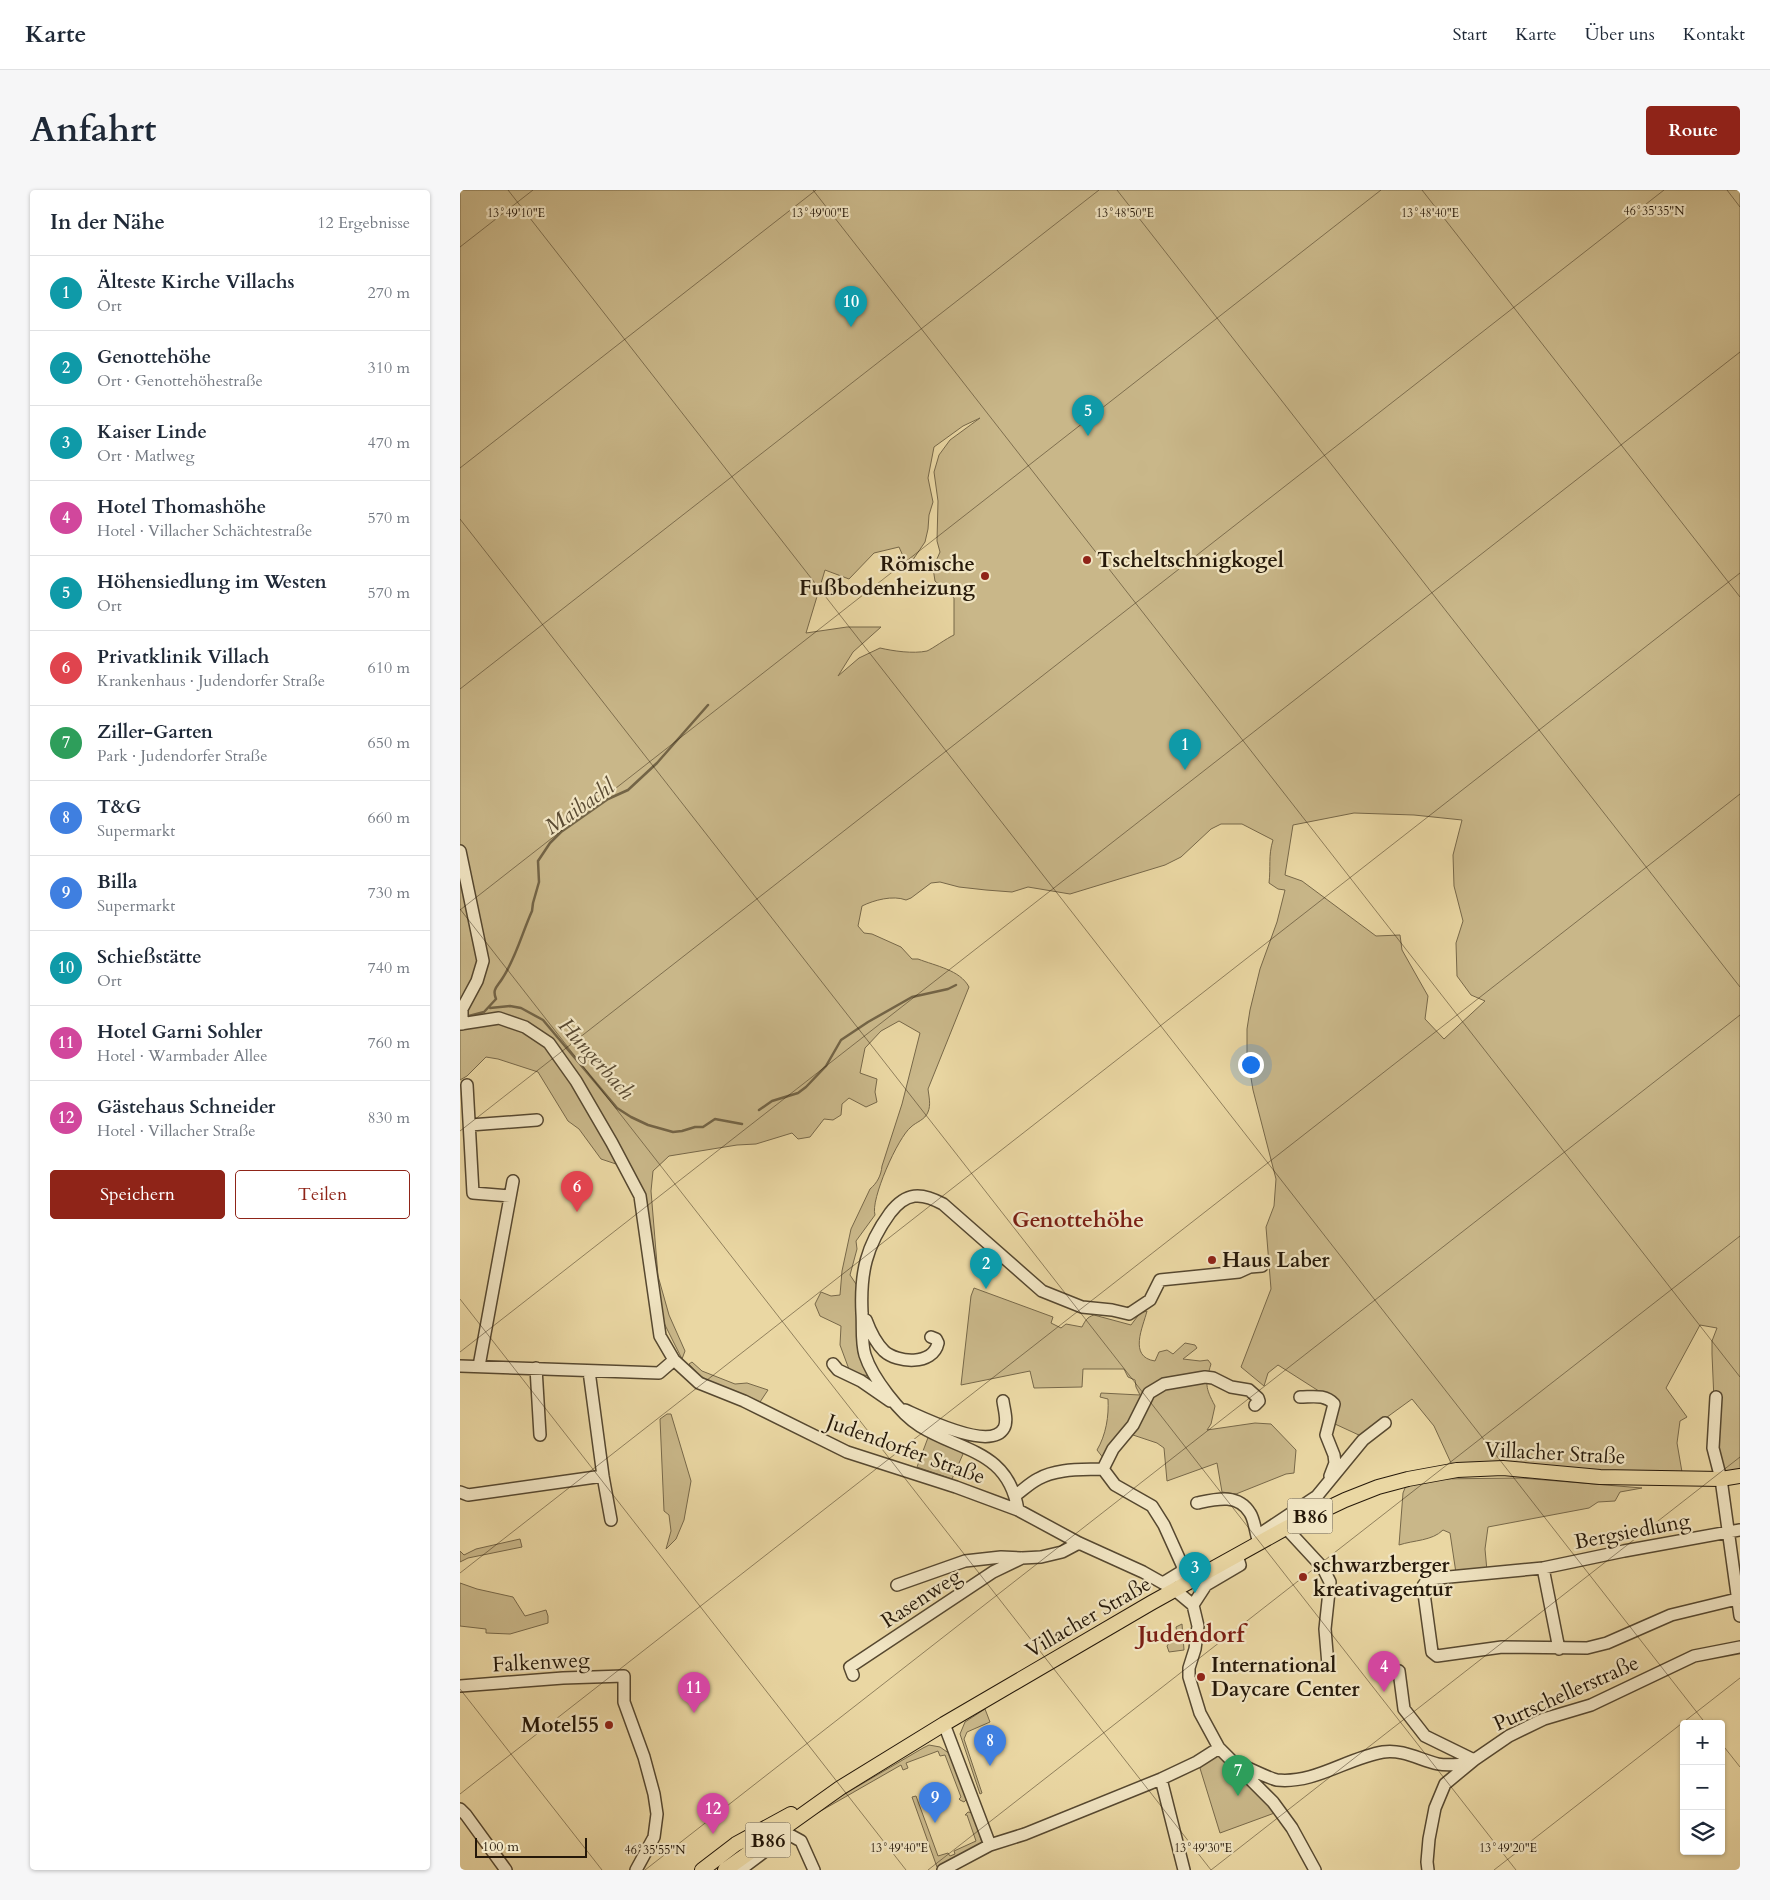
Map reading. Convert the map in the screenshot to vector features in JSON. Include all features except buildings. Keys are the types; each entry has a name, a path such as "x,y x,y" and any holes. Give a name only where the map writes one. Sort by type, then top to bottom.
{"main road":[{"name":"Villacher Straße","path":"725,1870 840,1788 1169,1586 1237,1555 1258,1539 1378,1487 1408,1479 1457,1470 1503,1468 1600,1477 1721,1479 1740,1476"},
{"path":"702,1870 754,1833 840,1788"},
{"path":"790,1835 810,1809"}],"street":[{"path":"460,851 483,961 477,981 462,1009 461,1020"},
{"name":"Judendorfer Straße","path":"461,1020 499,1018 525,1027 549,1043 576,1081 640,1196 660,1336 674,1360 699,1383 744,1400 846,1452 956,1487 1018,1510 1079,1543 1132,1566 1169,1586 1193,1604"},
{"path":"467,1085 473,1193 510,1196"},
{"path":"470,1125 537,1120"},
{"path":"479,1366 512,1181"},
{"path":"1003,1401 1006,1420 1004,1428 1000,1433 992,1437 984,1438 948,1428 899,1408 873,1372 864,1354 863,1271 870,1246 884,1222 897,1205 906,1199 915,1196 927,1196 948,1207 1042,1291 1082,1307 1129,1314 1150,1300 1160,1280 1239,1272 1250,1267 1262,1266"},
{"path":"862,1309 876,1342 883,1350 895,1358 911,1360 930,1356 938,1346 937,1341 931,1337"},
{"path":"460,1366 659,1373 674,1360"},
{"path":"833,1364 838,1370 861,1381 899,1408 918,1426 964,1446 995,1466 1007,1476 1016,1495 1018,1510"},
{"path":"536,1368 540,1435"},
{"path":"589,1371 611,1520"},
{"path":"1103,1470 1112,1449 1133,1425 1149,1393 1158,1387 1205,1377 1213,1378 1231,1387 1249,1390 1258,1398 1259,1401 1255,1405"},
{"path":"1300,1397 1322,1397 1329,1399 1334,1404 1326,1436 1334,1454 1335,1463 1328,1482"},
{"path":"1716,1397 1713,1448 1721,1479 1740,1616"},
{"path":"1197,1503 1221,1497 1242,1504 1251,1514 1258,1539 1317,1496 1363,1440 1385,1423"},
{"path":"1016,1495 1038,1478 1051,1474 1072,1470 1103,1470"},
{"path":"1103,1470 1115,1485 1152,1506 1164,1525 1183,1567 1169,1586"},
{"path":"460,1492 468,1495 603,1476"},
{"path":"1286,1528 1323,1568 1330,1582 1325,1629 1328,1665"},
{"name":"Bergsiedlung","path":"1737,1599 1671,1615 1607,1643 1587,1648 1502,1648 1437,1656 1432,1652 1423,1586 1428,1579 1543,1568 1740,1530"},
{"name":"Rasenweg","path":"896,1585 965,1561 1000,1557 1041,1557 1062,1552 1079,1543"},
{"path":"1237,1555 1240,1565 1206,1585 1193,1604 1198,1626 1195,1649 1189,1668 1189,1677 1200,1713 1219,1748 1273,1802 1292,1828 1315,1870"},
{"name":"Rasenweg","path":"853,1675 850,1667 993,1572 1022,1558"},
{"path":"1178,1574 1179,1577 1182,1576 1203,1565"},
{"path":"1543,1568 1559,1649"},
{"name":"Purtschellerstraße","path":"1428,1870 1429,1839 1435,1808 1445,1784 1471,1762 1510,1736 1544,1720 1591,1705 1694,1656 1740,1647"},
{"path":"1399,1671 1404,1709 1425,1736 1471,1762"},
{"name":"Falkenweg","path":"460,1686 563,1678 624,1676 624,1702 647,1766 657,1814 654,1837 636,1870"},
{"path":"944,1724 990,1845"},
{"path":"943,1870 990,1845 1026,1834 1161,1779 1197,1762 1219,1748"},
{"path":"1234,1763 1275,1780 1297,1780 1384,1752 1404,1753 1440,1764 1471,1762"},
{"path":"1161,1779 1180,1869"},
{"path":"460,1809 506,1870"},
{"path":"740,1870 785,1836 790,1835 801,1841 814,1870"}],"shaded area":[{"path":"460,190 1740,190 1740,1471 1729,1473 1723,1468 1716,1447 1712,1341 1717,1328 1700,1325 1666,1388 1687,1417 1680,1421 1677,1443 1682,1472 1599,1472 1500,1464 1451,1463 1434,1426 1412,1399 1361,1436 1335,1424 1336,1402 1278,1365 1268,1373 1264,1386 1241,1367 1271,1289 1266,1227 1274,1206 1276,1179 1253,1090 1247,1054 1247,1029 1260,969 1277,922 1285,890 1278,889 1269,883 1273,840 1242,824 1221,824 1211,829 1181,857 1165,865 1070,894 1028,887 1012,892 986,890 959,887 940,882 931,883 906,900 884,899 862,906 858,926 864,933 872,934 901,947 912,959 940,966 960,976 969,987 928,1089 930,1104 927,1115 911,1127 899,1143 881,1183 877,1196 875,1215 856,1241 857,1249 850,1275 860,1290 869,1376 850,1372 840,1345 841,1326 820,1316 815,1304 821,1292 831,1296 840,1295 842,1271 851,1229 870,1189 880,1176 902,1104 920,1033 899,1021 881,1031 865,1048 860,1073 877,1079 875,1092 877,1102 866,1107 849,1098 842,1104 841,1115 833,1120 824,1119 810,1137 798,1139 792,1133 756,1144 737,1145 669,1156 653,1171 651,1191 658,1276 669,1315 685,1351 682,1359 662,1319 638,1191 619,1165 601,1159 579,1129 568,1121 538,1072 486,1057 467,1076 460,1080 460,1030 468,1027 460,1024","holes":["980,418 950,440 939,455 934,472 938,501 937,541 940,552 933,568 935,581 954,598 954,635 927,651 909,652 880,648 859,658 838,676 853,652 881,627 847,627 806,633 825,570 849,579 874,553 899,547 908,567 925,542 928,529 929,515 933,502 928,478 934,447 963,426","1354,813 1414,815 1462,820 1453,855 1454,886 1463,921 1456,943 1457,976 1471,995 1485,1001 1444,1039 1425,1019 1428,996 1402,950 1400,935 1376,936 1302,881 1285,875 1293,825"]},
{"path":"974,1288 1053,1317 1051,1323 1061,1328 1066,1324 1082,1327 1086,1320 1094,1315 1131,1325 1140,1313 1147,1311 1139,1340 1142,1354 1155,1361 1159,1352 1167,1350 1173,1354 1185,1343 1195,1345 1197,1348 1183,1359 1208,1360 1211,1364 1207,1385 1215,1406 1211,1424 1207,1430 1255,1423 1271,1424 1296,1450 1294,1473 1286,1474 1236,1494 1222,1492 1217,1463 1167,1481 1164,1448 1157,1443 1130,1434 1104,1459 1097,1450 1103,1438 1106,1425 1108,1399 1100,1397 1101,1393 1140,1395 1135,1380 1128,1377 1124,1369 1083,1369 1082,1387 1034,1388 1030,1371 961,1385 971,1296"},
{"path":"692,1362 702,1371 735,1384 747,1383 768,1390 760,1402 714,1384 699,1375 689,1364"},
{"path":"667,1414 671,1414 691,1481 684,1520 676,1539 666,1549 671,1531 669,1515 664,1511 660,1419"},
{"path":"929,1435 955,1447 963,1454 952,1479 917,1467"},
{"path":"1521,1478 1642,1488 1620,1492 1615,1501 1598,1502 1589,1508 1488,1527 1485,1549 1487,1571 1456,1573 1450,1533 1443,1530 1434,1536 1399,1545 1403,1493 1407,1483 1435,1479"},
{"path":"520,1539 522,1547 468,1558 460,1562 460,1551 464,1555 476,1549"},
{"path":"460,1583 513,1597 525,1616 546,1610 548,1623 510,1634 486,1633 486,1629 460,1626"},
{"path":"1182,1624 1184,1650 1169,1652 1167,1646 1177,1633 1176,1627"},
{"path":"985,1709 990,1722 967,1732 964,1739 982,1793 980,1794 960,1734 965,1722"},
{"path":"929,1745 940,1747 950,1754 967,1799 964,1802 959,1799 961,1797 945,1755 940,1756 938,1751 906,1763 908,1768 903,1770 901,1765 812,1816 838,1798"},
{"path":"1226,1755 1280,1811 1220,1833 1199,1765 1215,1756"},
{"path":"916,1796 938,1856 948,1853 950,1856 955,1854 954,1851 976,1841 967,1815 965,1815 968,1812 973,1813 982,1843 937,1867 912,1797"}],"waterway":[{"name":"Maibachl","path":"465,1017 484,1012 496,999 496,988 511,963 532,911 539,882 538,861 550,843 561,832 608,799 628,790 657,763 708,705"},
{"path":"759,1110 772,1101 798,1093 806,1087 826,1066 841,1040 868,1022 912,997 948,989 956,985"},
{"name":"Hungerbach","path":"490,1008 510,1006 521,1008 543,1020 617,1108 648,1125 673,1132 703,1127 715,1119 742,1124"}],"place":[{"name":"Schießstätte","path":"851,327"},
{"name":"Höhensiedlung im Westen","path":"1088,436"},
{"name":"Tscheltschnigkogel","path":"1087,560"},
{"name":"Römische Fußbodenheizung","path":"985,576"},
{"name":"Älteste Kirche Villachs","path":"1185,770"},
{"name":"Privatklinik Villach","path":"577,1212"},
{"name":"Haus Laber","path":"1212,1260"},
{"name":"Genottehöhe","path":"986,1289"},
{"name":"schwarzberger kreativagentur","path":"1303,1577"},
{"name":"Kaiser Linde","path":"1195,1593"},
{"name":"International Daycare Center","path":"1201,1677"},
{"name":"Hotel Thomashöhe","path":"1384,1692"},
{"name":"Hotel Garni Sohler","path":"694,1713"},
{"name":"Motel55","path":"609,1725"},
{"name":"T&G","path":"990,1766"},
{"name":"Ziller-Garten","path":"1238,1796"},
{"name":"Billa","path":"935,1823"},
{"name":"Gästehaus Schneider","path":"713,1834"}],"district":[{"name":"Genottehöhe","path":"1078,1219"},
{"name":"Judendorf","path":"1191,1634"}]}
